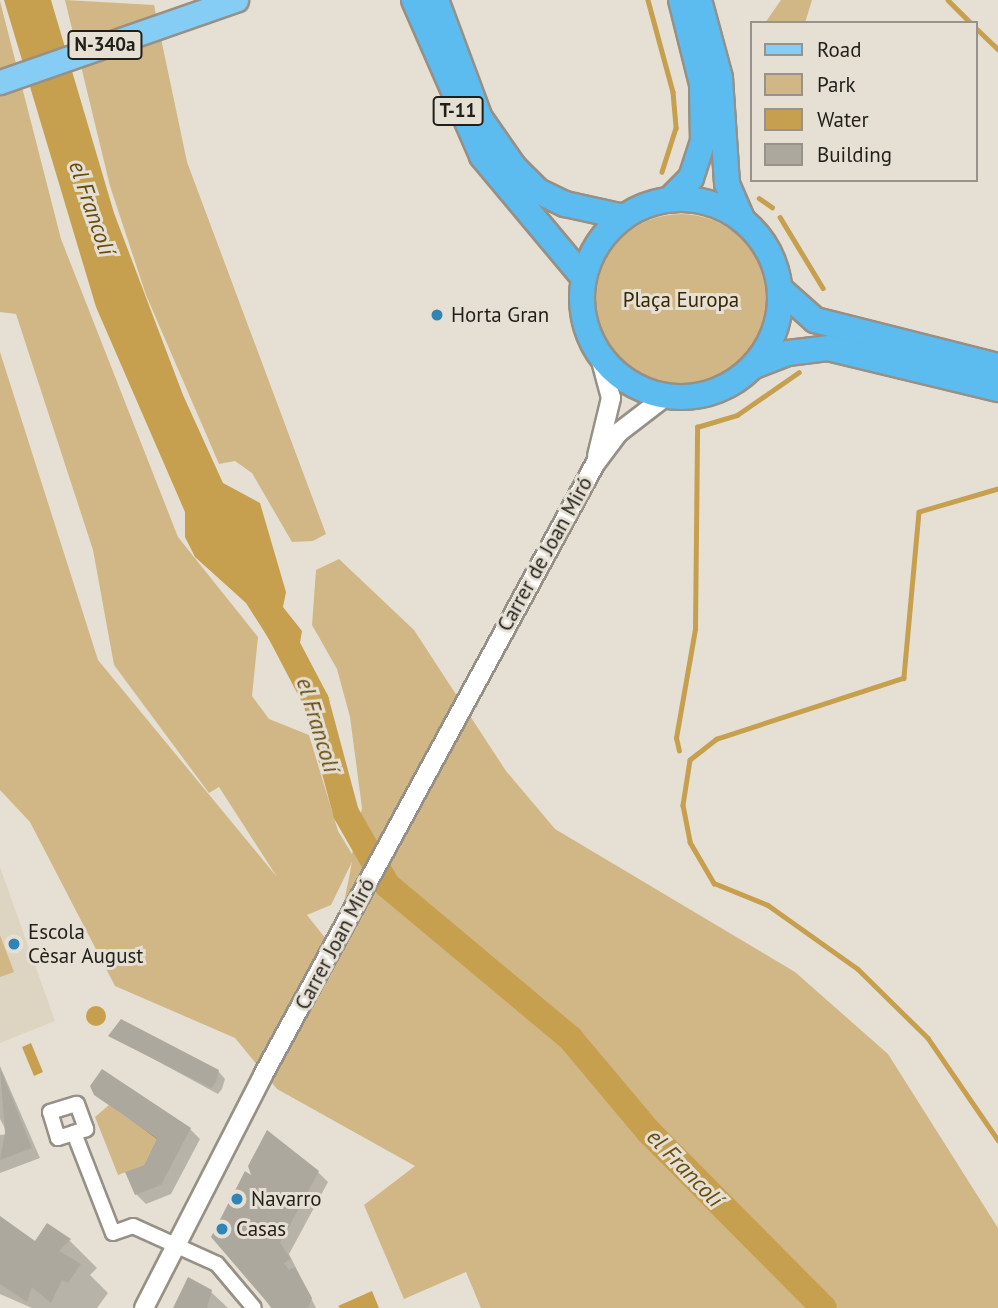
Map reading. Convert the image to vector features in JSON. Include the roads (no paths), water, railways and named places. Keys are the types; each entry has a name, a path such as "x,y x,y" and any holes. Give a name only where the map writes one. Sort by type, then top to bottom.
{"highway":[{"name":"T-11","path":"414,0 482,156 583,277"},
{"name":"T-11","path":"436,0 480,118 514,167 538,191 565,204 624,217"},
{"path":"681,0 702,84 703,142 691,178 669,200 624,217 602,237 583,277 583,316 600,357 634,386 665,397 712,393 754,366 804,349 854,342 998,366"},
{"path":"699,0 720,78 727,184 743,221 769,251 780,289 775,330 754,366"},
{"path":"669,200 716,205 743,221"},
{"path":"780,289 815,320 854,342 998,389"}],"main road":[{"name":"N-340a","path":"0,82 236,0"}],"street":[{"name":"Carrer de Joan Miró","path":"496,645 611,430 611,398 600,357"},
{"path":"611,430 665,397"},
{"name":"Carrer Joan Miró","path":"144,1308 496,645"},
{"path":"74,1133 113,1233 133,1226 217,1264 254,1308"}],"water":[{"path":"4,0 51,0 114,213 183,395 223,483 260,503 286,592 283,607 302,631 300,643 279,655 246,603 195,557 185,537 185,512 96,307"},
{"path":"96,1006 103,1009 106,1016 103,1023 96,1026 89,1023 86,1016 89,1009"},
{"path":"31,1043 43,1072 34,1076 22,1047"},
{"path":"372,1291 379,1308 338,1306"}],"waterway":[{"path":"648,0 673,92 676,128 662,172"},
{"path":"948,0 969,21"},
{"path":"977,29 998,49"},
{"path":"759,198 772,207"},
{"path":"780,217 823,288"},
{"path":"679,751 676,738 695,629 697,427 737,415 799,372"},
{"path":"998,489 919,512 904,678 717,739 690,760 683,805 690,842 714,883 768,905 858,969 928,1038 998,1140"},
{"name":"el Francolí","path":"273,619 316,701 346,813 387,885 570,1038 649,1132 824,1308"}],"place":[{"name":"Horta Gran","path":"437,315"},
{"name":"Escola Cèsar August","path":"14,944"},
{"name":"Navarro","path":"237,1199"},
{"name":"Casas","path":"222,1229"}],"park label":[{"name":"Plaça Europa","path":"681,300"}]}
